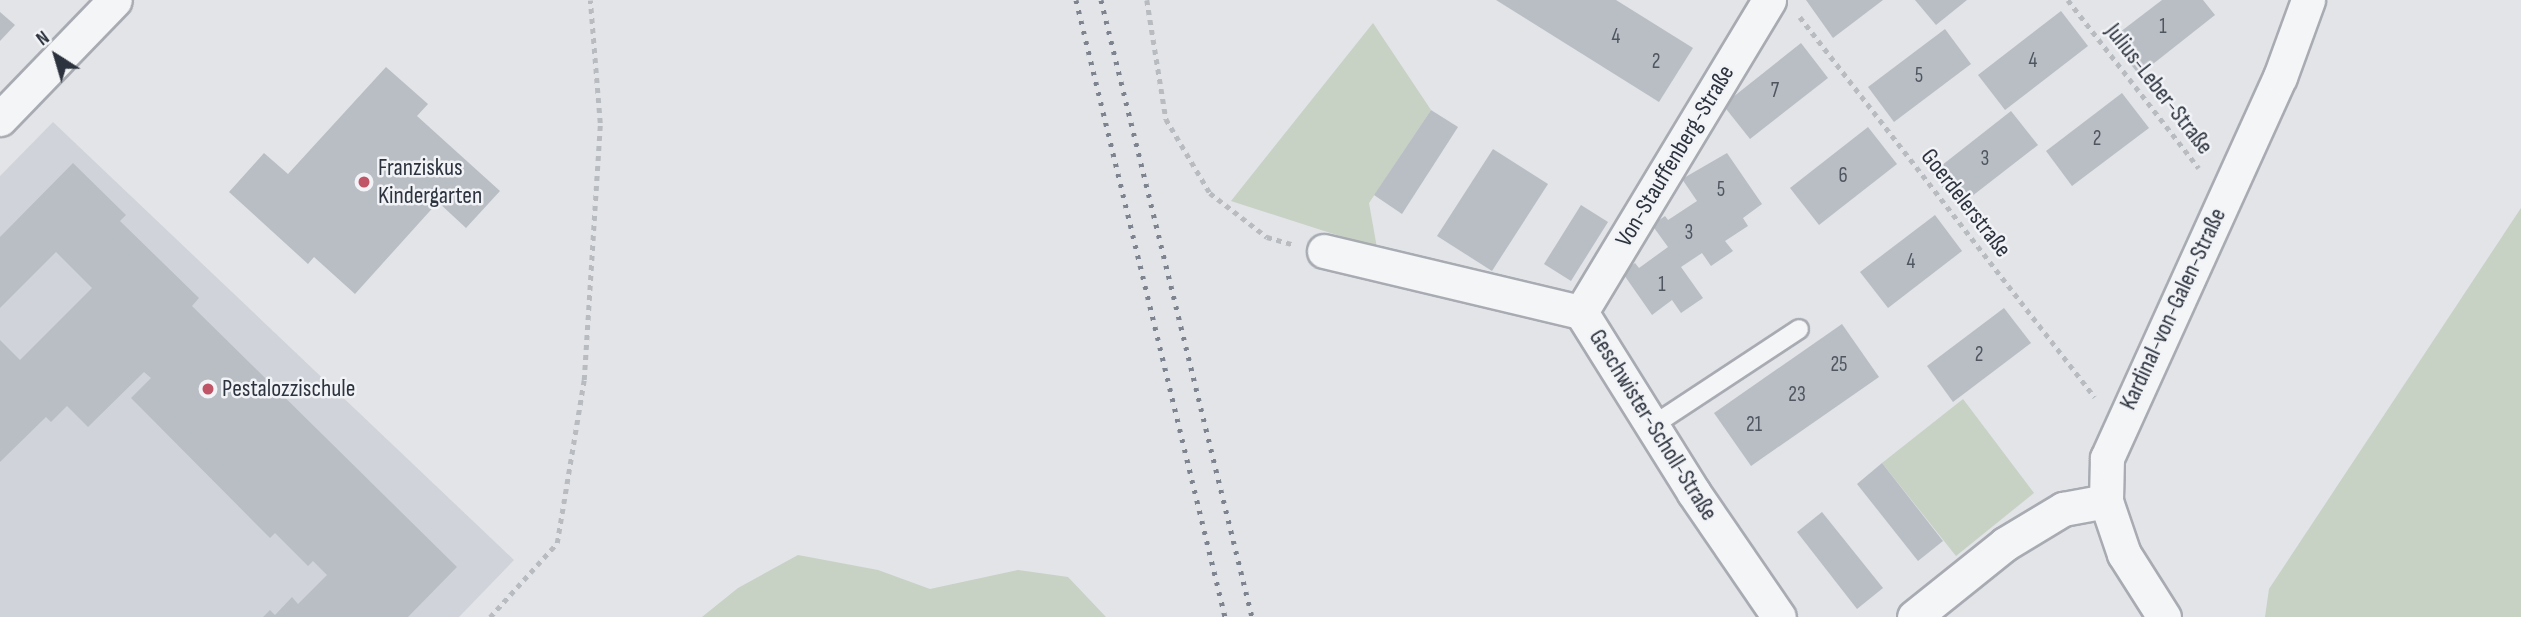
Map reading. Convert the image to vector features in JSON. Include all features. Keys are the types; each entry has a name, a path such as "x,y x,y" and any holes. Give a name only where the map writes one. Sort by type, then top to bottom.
{"street":[{"path":"0,119 115,0"},
{"name":"Kardinal-von-Galen-Straße","path":"2164,617 2124,554 2106,500 2107,458 2280,76 2308,0"},
{"name":"Von-Stauffenberg-Straße","path":"1581,312 1782,6"},
{"name":"Geschwister-Scholl-Straße","path":"1324,251 1581,312 1779,617"},
{"path":"1914,617 2006,544 2063,509 2106,500"}],"lane":[{"path":"1653,426 1799,329"}],"path":[{"path":"490,617 557,543 584,380 600,122 590,0"},
{"path":"1147,0 1166,119 1210,193 1267,237 1324,251"},
{"name":"Julius-Leber-Straße","path":"2068,0 2223,199"},
{"name":"Goerdelerstraße","path":"1782,6 2119,428"}],"shaded area":[{"path":"1373,23 1431,110 1369,203 1377,248 1231,201"},
{"path":"53,122 514,560 459,617 0,617 0,176"},
{"path":"2521,208 2521,617 2265,617 2269,589"},
{"path":"1963,399 2034,493 1956,556 1882,463"},
{"path":"798,555 878,570 930,589 1018,570 1068,577 1106,617 702,617 738,588"}],"building":[{"path":"1496,0 1616,0 1693,48 1659,102"},
{"path":"1806,0 1883,0 1833,38"},
{"path":"1915,0 1967,0 1936,25"},
{"path":"2162,0 2203,0 2215,15 2139,75 2111,39"},
{"path":"2061,11 2088,46 2005,110 1978,75"},
{"path":"0,12 15,25 0,41"},
{"path":"1945,29 1971,64 1894,122 1868,87"},
{"path":"1801,43 1828,78 1750,139 1723,105"},
{"name":"Franziskus Kindergarten","path":"386,67 428,104 417,116 500,191 466,228 438,202 355,294 314,257 308,264 229,192 264,153 288,174"},
{"path":"2122,93 2149,128 2072,186 2046,151"},
{"path":"1431,110 1458,127 1402,214 1374,195"},
{"path":"2011,111 2038,145 1958,207 1932,173"},
{"path":"1868,127 1897,164 1819,225 1790,188"},
{"path":"1493,149 1548,184 1492,271 1437,236"},
{"path":"1727,153 1762,204 1743,218 1748,226 1725,241 1733,251 1711,266 1702,253 1681,267 1703,298 1681,313 1672,300 1652,315 1622,272 1635,263 1639,268 1668,247 1652,225 1665,216 1668,220 1697,201 1682,179"},
{"name":"Pestalozzischule","path":"73,163 126,215 120,221 199,298 192,306 457,567 408,617 263,617 270,610 275,615 292,597 298,604 327,575 313,561 308,566 275,533 270,538 131,398 151,378 144,372 88,427 67,406 51,422 46,417 0,462 0,340 20,360 92,288 56,252 0,308 0,237"},
{"path":"1581,205 1608,222 1571,281 1544,264"},
{"path":"1935,215 1962,251 1888,308 1860,272"},
{"path":"2004,308 2031,343 1953,402 1927,366"},
{"path":"1842,324 1879,377 1751,466 1714,413"},
{"path":"1882,463 1943,541 1918,561 1857,484"},
{"path":"1822,512 1883,588 1857,609 1797,532"}],"railway":[{"path":"1076,0 1225,617"},
{"path":"1101,0 1252,617"}],"place":[{"name":"Franziskus Kindergarten","path":"364,182"},
{"name":"Pestalozzischule","path":"208,389"}]}
